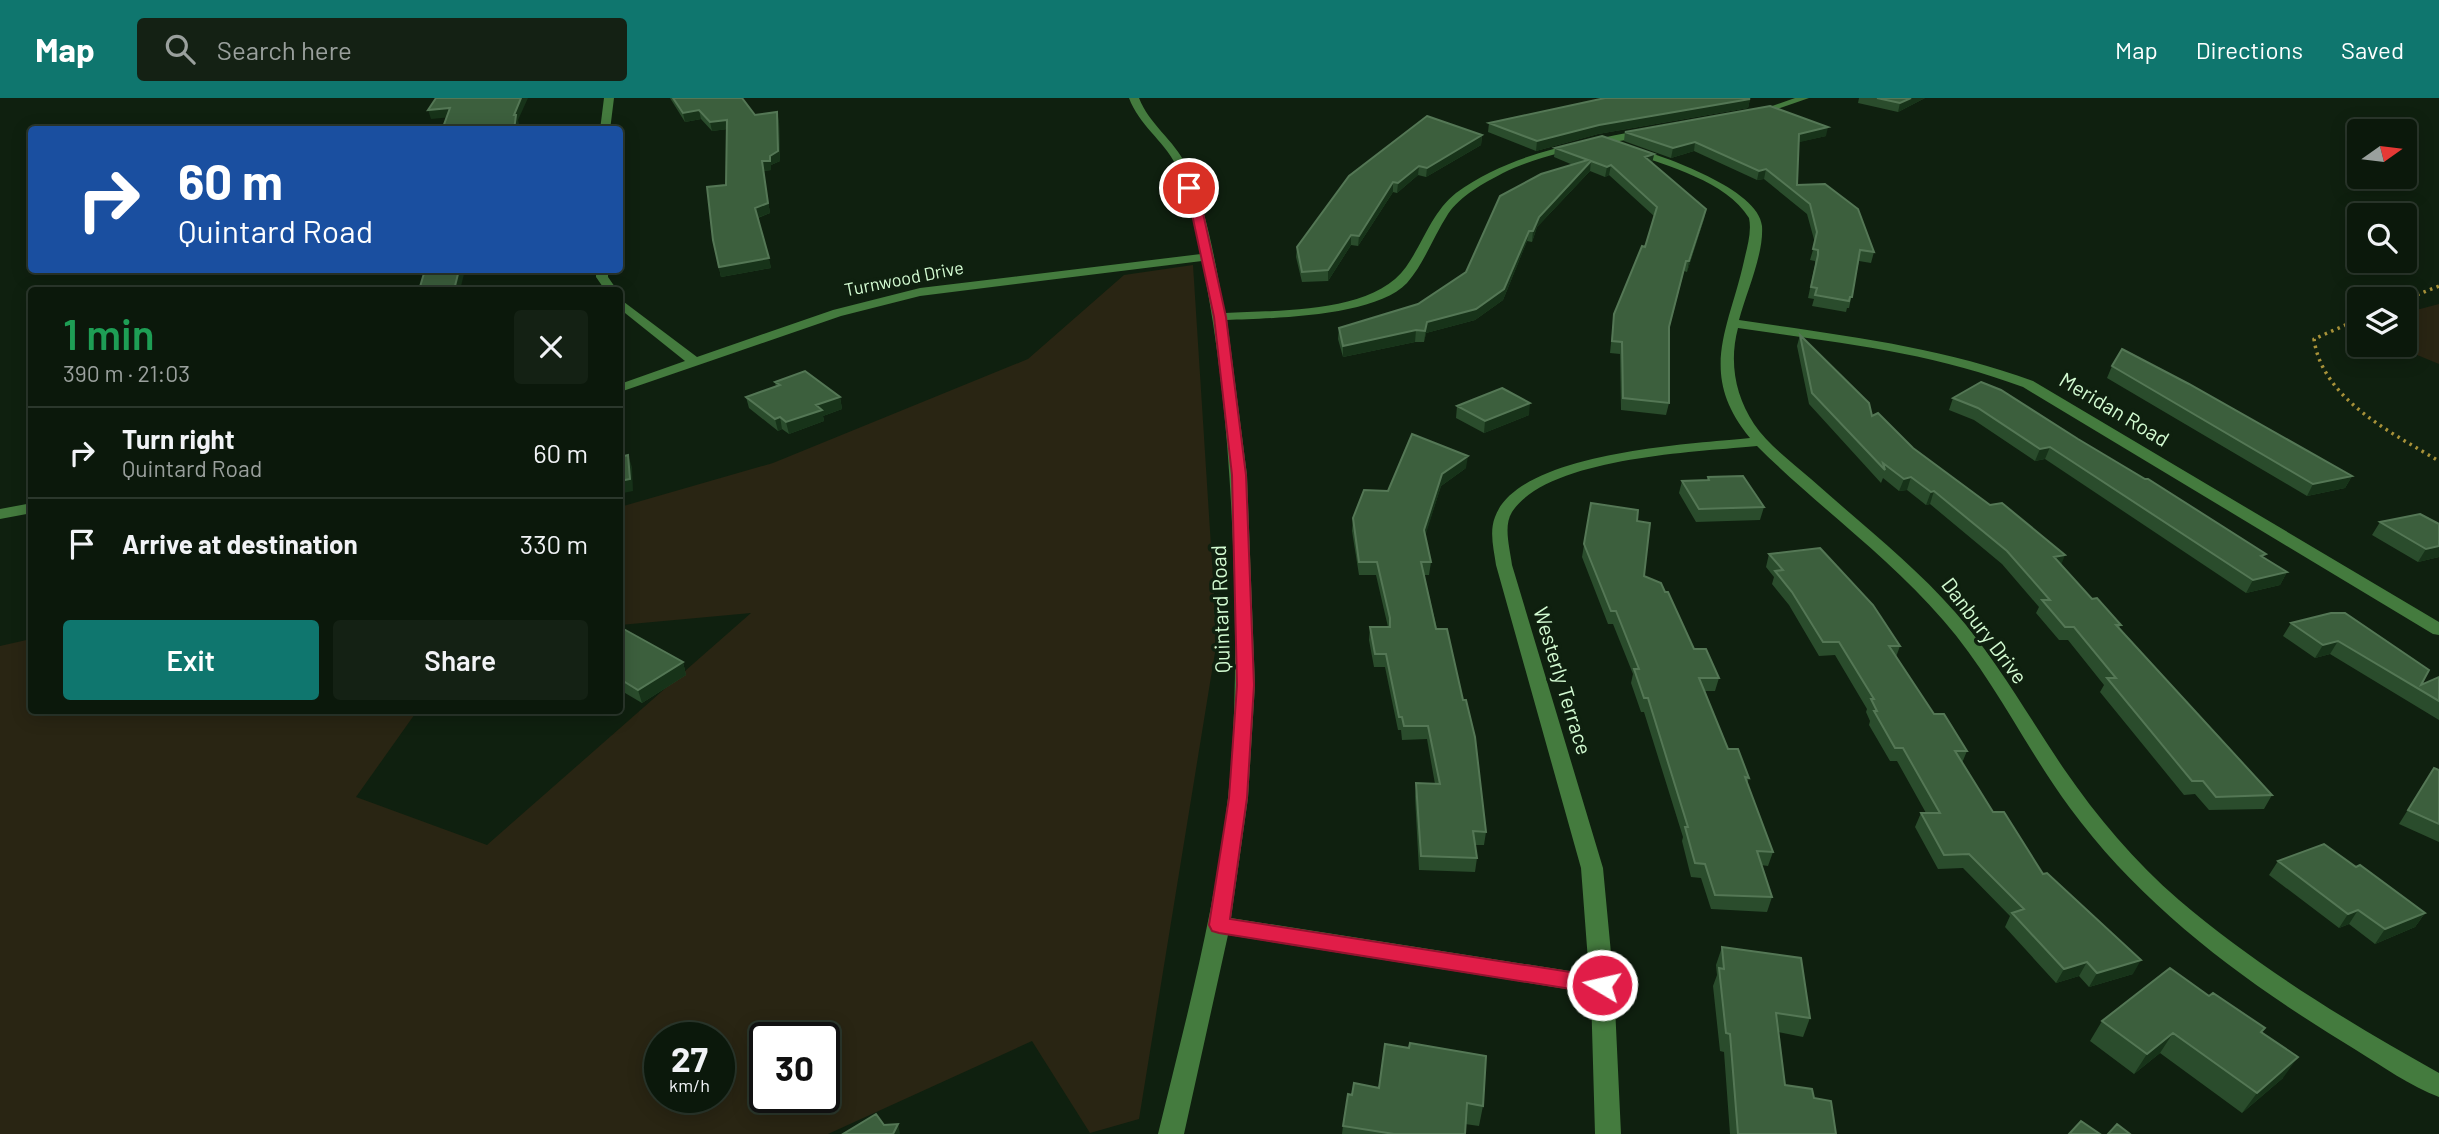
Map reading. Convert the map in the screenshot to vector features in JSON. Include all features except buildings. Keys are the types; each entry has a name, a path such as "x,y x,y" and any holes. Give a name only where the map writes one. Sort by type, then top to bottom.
{"street":[{"path":"606,126 609,98"},
{"name":"Quintard Road","path":"1134,98 1140,114 1180,163 1198,213 1220,317 1239,475 1246,685 1238,798 1219,925 1171,1134"},
{"path":"1748,115 1774,110 1804,98"},
{"path":"1220,317 1308,310 1370,297 1398,285 1420,257 1449,205 1481,181 1511,166 1551,153 1656,130"},
{"name":"Danbury Drive","path":"1605,141 1651,157 1717,187 1740,200 1753,215 1757,226 1750,266 1724,354 1734,401 1760,441 1830,506 1911,575 1952,620 2095,827 2171,905 2243,964 2350,1035 2439,1086"},
{"name":"Turnwood Drive","path":"623,387 837,313 920,292 1207,257"},
{"path":"623,305 695,362"},
{"name":"Meridan Road","path":"1731,323 1934,355 1992,369 2028,384 2439,630"},
{"name":"Westerly Terrace","path":"1608,1134 1602,985 1592,868 1504,565 1500,525 1507,508 1516,500 1561,472 1606,459 1760,441"},
{"path":"0,514 28,509"},
{"path":"1219,925 1602,985"}],"path":[{"path":"2417,295 2439,286"},
{"path":"2347,325 2314,340 2322,370 2362,412 2439,461"}],"shaded area":[{"path":"1193,265 1217,640 1139,1119 1090,1133 1032,1041 828,1134 0,1134 0,646 28,640 28,714 415,714 356,797 487,845 751,613 623,625 623,506 773,463 1028,359 1124,275"},
{"path":"2439,304 2439,364 2417,355 2417,310"}],"route":[{"path":"1189,188 1198,213 1220,317 1239,475 1246,685 1238,798 1219,925 1602,985"}]}
